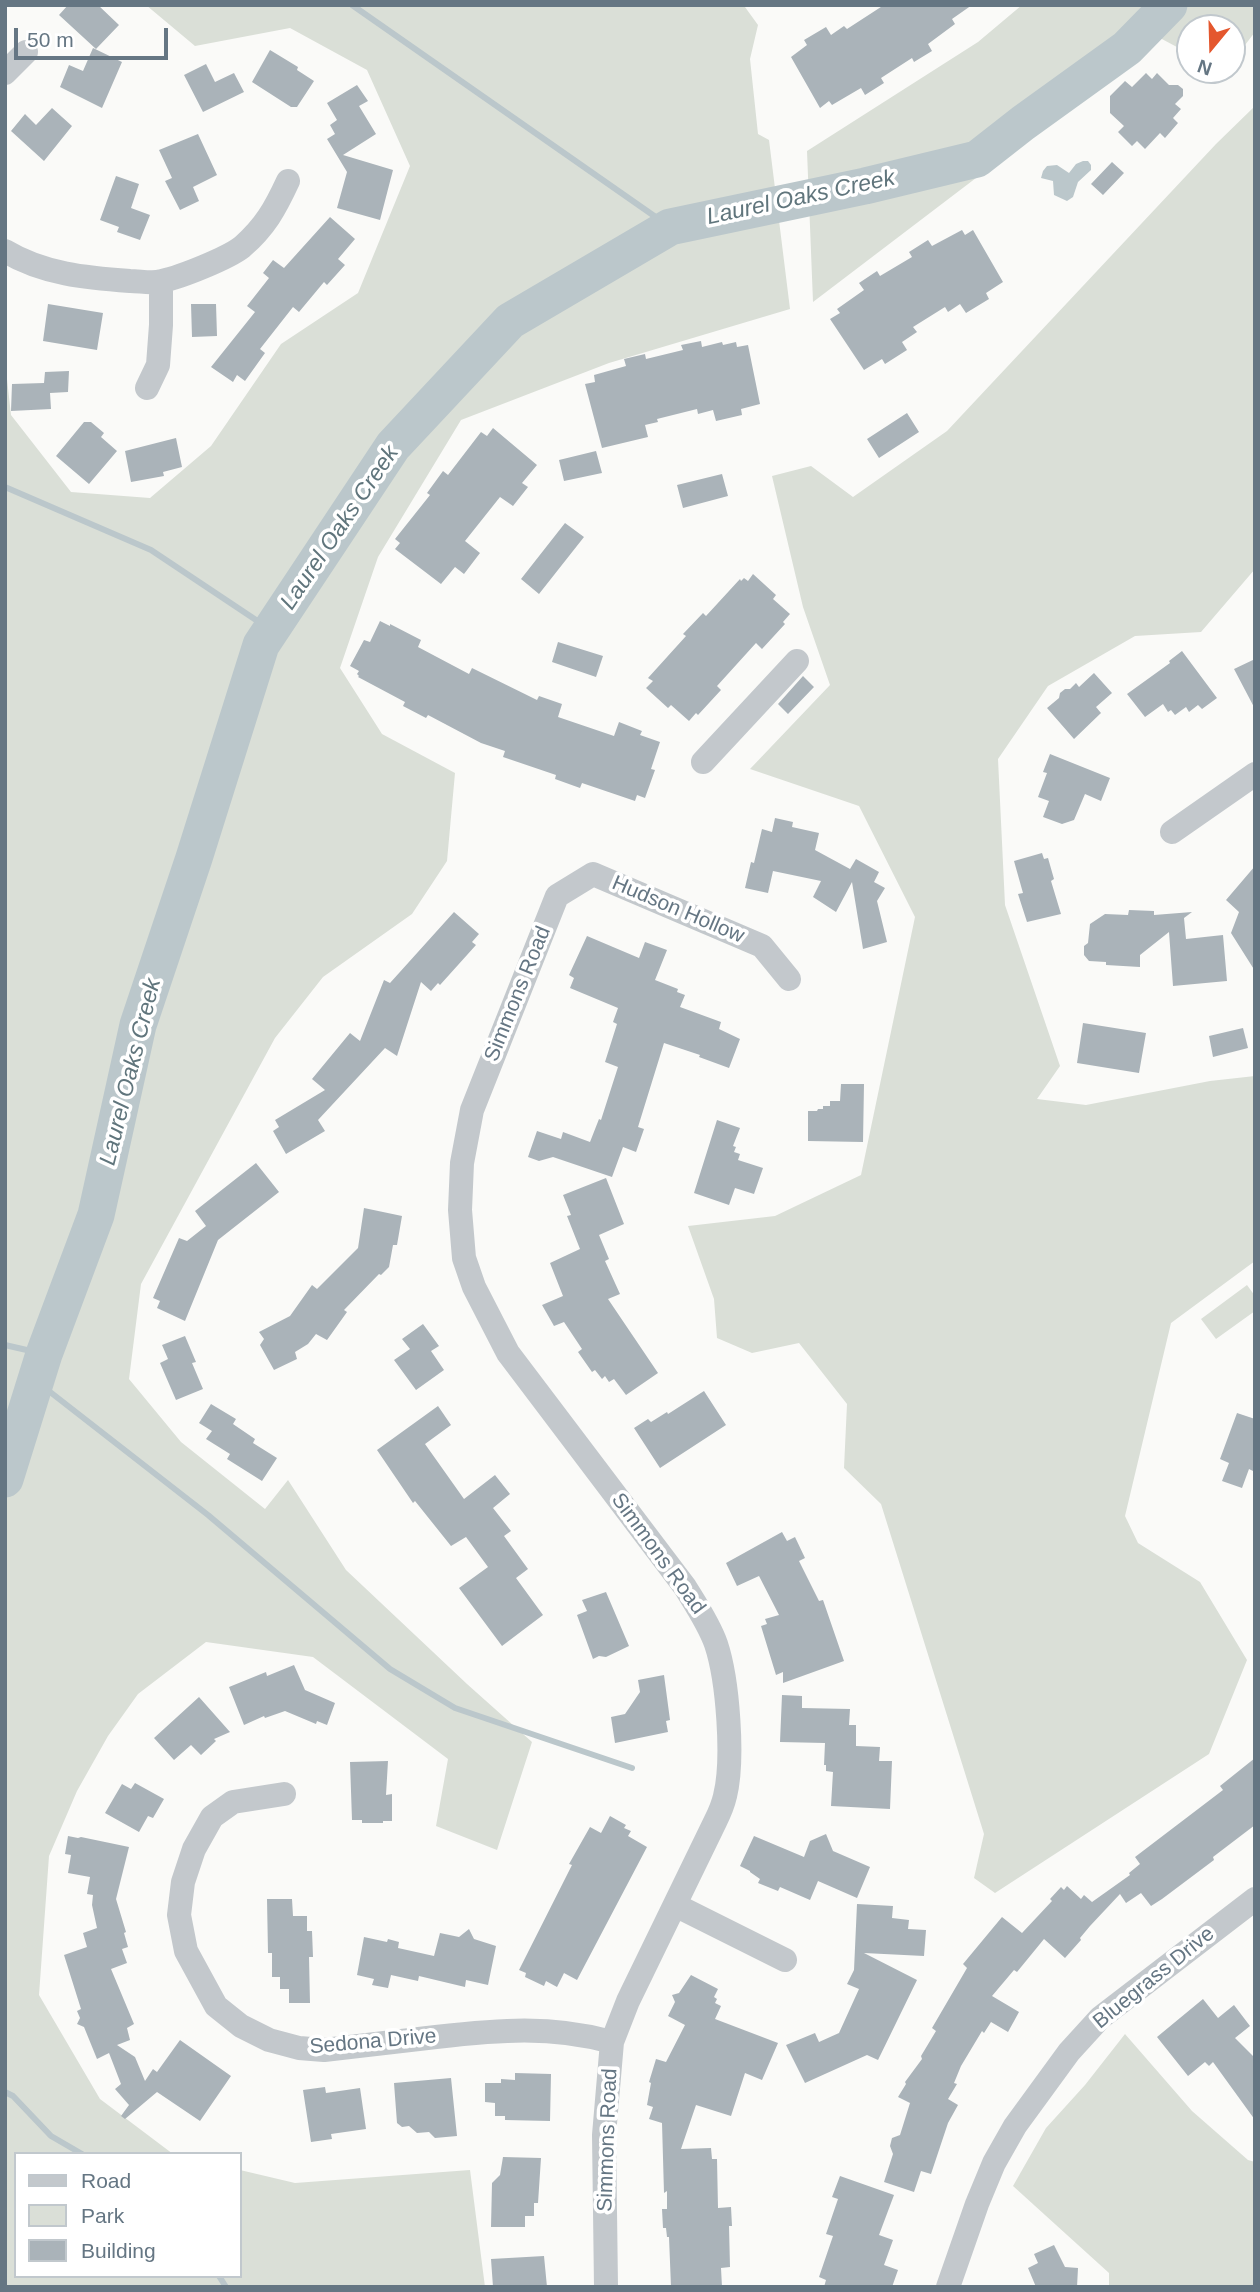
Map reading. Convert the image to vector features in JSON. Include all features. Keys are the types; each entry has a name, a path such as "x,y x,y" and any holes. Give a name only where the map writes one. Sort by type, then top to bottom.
{"street":[{"path":"5,73 26,52"},
{"path":"5,251 37,266 68,275 161,282 206,265 240,248 270,218 288,181"},
{"path":"147,388 158,365 161,282"},
{"path":"703,762 797,661"},
{"path":"1172,832 1255,774"},
{"name":"Hudson Hollow","path":"593,874 762,946 789,979"},
{"name":"Simmons Road","path":"593,874 557,896 472,1110 461,1163 460,1210 464,1258 474,1287 508,1353 685,1587 716,1645 723,1680 729,1762 725,1796 628,2001 612,2042 604,2135 606,2287"},
{"name":"Sedona Drive","path":"284,1794 233,1802 212,1816 194,1849 183,1882 179,1915 186,1951 216,2006 242,2026 269,2040 299,2048 324,2050 527,2029 562,2031 612,2042"},
{"name":"Bluegrass Drive","path":"948,2287 994,2163 1015,2126 1069,2052 1100,2018 1253,1903"},
{"path":"675,1905 785,1960"}],"green space":[{"path":"146,5 747,5 745,7 758,25 750,59 758,134 769,140 790,309 609,363 461,420 378,557 340,668 382,734 455,773 447,861 412,914 323,977 275,1038 141,1284 129,1379 181,1442 265,1509 288,1480 346,1570 532,1742 497,1850 436,1826 448,1759 313,1657 206,1642 138,1694 108,1736 77,1791 49,1856 39,1995 100,2099 170,2152 14,2152 14,2278 242,2278 242,2170 295,2183 470,2170 485,2287 5,2287 5,361 11,415 71,492 150,498 211,446 281,344 358,293 410,166 367,70 290,28 195,46"},
{"path":"1022,5 1255,5 1255,32 1246,44 1246,14 1176,14 1176,47 1160,38 813,302 807,151 978,42"},
{"path":"1255,106 1255,569 1201,632 1135,636 1048,686 998,759 1005,905 1060,1066 1037,1099 1086,1105 1210,1081 1255,1076 1255,1261 1171,1323 1125,1516 1138,1543 1200,1582 1247,1660 1209,1754 995,1893 974,1878 984,1834 881,1504 844,1468 847,1404 799,1343 752,1353 717,1338 714,1299 688,1226 775,1216 861,1175 915,917 859,806 750,769 830,685 803,607 772,476 811,466 853,497 947,431 1216,144"},
{"path":"1247,1285 1255,1296 1255,1311 1216,1339 1201,1319"},
{"path":"1125,2034 1192,2111 1248,2160 1255,2162 1255,2287 1109,2287 1109,2273 1013,2186 1046,2128 1085,2085"}],"shaded area":[{"path":"1088,161 1091,170 1078,182 1073,197 1067,201 1054,195 1053,181 1041,178 1047,166 1057,165 1069,173 1076,164"}],"building":[{"path":"68,5 98,5 119,25 96,49 59,15"},
{"path":"884,5 972,5 952,19 955,24 928,44 932,51 914,62 912,58 881,78 884,83 865,95 861,88 832,105 829,101 820,108 791,57 807,45 804,40 826,27 831,35 844,26 847,29"},
{"path":"93,48 122,62 102,108 60,87 69,65 83,71"},
{"path":"270,50 298,67 297,70 314,81 297,107 291,107 252,82"},
{"path":"206,64 215,82 234,73 244,92 203,112 184,75"},
{"path":"1146,73 1152,79 1157,73 1169,85 1178,85 1183,89 1183,96 1175,104 1181,109 1173,118 1178,123 1165,138 1160,133 1145,149 1137,141 1132,146 1118,132 1124,126 1110,113 1110,96 1125,81 1132,87"},
{"path":"357,85 368,101 359,106 376,134 343,155 393,170 380,220 337,208 347,172 327,139 335,134 330,125 337,120 327,103"},
{"path":"52,108 72,126 44,161 11,131 25,114 36,125"},
{"path":"198,134 217,175 193,187 199,201 180,210 165,181 172,178 159,150"},
{"path":"1112,162 1124,173 1103,195 1091,184"},
{"path":"116,176 139,184 131,208 150,215 140,240 117,232 119,227 100,220"},
{"path":"330,217 355,239 338,259 345,265 327,285 324,282 299,312 293,307 260,349 265,353 245,381 237,375 233,382 211,367 255,312 247,306 269,278 263,273 273,260 284,268"},
{"path":"962,230 965,235 973,230 1003,282 986,293 989,299 966,313 960,304 948,312 945,307 913,327 917,332 902,342 907,350 885,364 882,359 864,370 830,319 840,313 837,309 864,290 859,283 877,271 880,276 912,257 909,252 928,240 932,246"},
{"path":"48,304 103,313 97,350 43,341"},
{"path":"191,304 216,304 217,336 192,337"},
{"path":"701,341 702,347 722,342 723,345 736,342 737,347 748,345 760,404 741,409 742,415 716,421 713,410 698,414 697,409 657,419 658,422 645,425 648,437 602,448 585,384 595,382 594,375 626,366 624,359 645,354 646,359 683,350 681,345"},
{"path":"69,371 68,392 50,393 51,409 11,411 12,384 44,383 45,372"},
{"path":"907,413 919,432 879,458 867,439"},
{"path":"84,422 91,422 104,433 101,437 117,451 89,484 56,456"},
{"path":"493,428 537,465 522,483 528,487 513,506 500,497 465,541 480,553 464,574 455,567 441,584 395,549 400,543 395,539 430,495 427,493 443,471 448,475 481,432 487,436"},
{"path":"176,438 182,467 163,472 164,476 131,482 125,451"},
{"path":"596,451 602,473 564,481 559,460"},
{"path":"722,474 728,496 683,508 677,485"},
{"path":"565,523 584,537 539,594 521,579"},
{"path":"753,574 776,595 773,599 790,614 783,622 785,624 762,649 756,643 717,686 721,690 689,721 671,705 668,708 646,688 653,681 648,678 703,613 706,616 740,579 748,581"},
{"path":"380,621 421,640 418,647 469,674 472,668 537,700 539,696 562,704 558,717 614,736 619,722 642,731 640,735 660,742 651,769 655,770 645,798 637,795 635,801 582,783 580,788 555,779 556,775 503,757 505,751 481,743 428,715 426,718 403,706 405,702 358,677 359,671 350,666 364,640 370,642"},
{"path":"558,642 603,656 596,677 552,662"},
{"path":"1182,651 1217,698 1202,709 1198,705 1189,712 1186,707 1175,715 1171,710 1168,712 1163,704 1145,717 1127,694"},
{"path":"1255,659 1255,709 1234,669"},
{"path":"1094,673 1112,693 1096,707 1101,713 1074,739 1047,708 1065,689 1070,689 1076,683 1079,687"},
{"path":"803,676 814,687 788,714 778,704"},
{"path":"1050,754 1110,778 1101,801 1085,794 1074,820 1062,824 1043,817 1049,801 1038,797 1047,773 1043,772"},
{"path":"775,818 793,822 792,827 819,833 815,850 850,869 856,859 879,872 874,882 885,888 877,901 887,942 863,949 852,882 836,912 813,897 821,881 773,871 768,893 745,888 762,829 772,832"},
{"path":"1042,853 1044,859 1048,858 1054,879 1051,881 1061,914 1027,922 1018,894 1023,893 1014,861"},
{"path":"1255,866 1255,971 1231,933 1239,912 1226,900"},
{"path":"1129,910 1154,911 1154,915 1192,912 1184,918 1186,939 1223,935 1227,981 1173,986 1169,932 1140,955 1140,967 1089,961 1084,955 1084,946 1088,943 1090,924 1105,914 1128,915"},
{"path":"454,912 479,934 472,942 476,945 440,985 438,983 431,991 421,982 397,1056 385,1048 318,1120 325,1131 286,1154 273,1131 279,1127 275,1120 325,1090 312,1079 350,1033 360,1041 384,980 390,983"},
{"path":"587,936 639,958 645,942 667,950 655,980 678,989 677,992 685,995 680,1007 721,1022 719,1029 740,1039 729,1068 664,1043 638,1127 644,1129 636,1152 623,1147 612,1177 553,1157 539,1161 528,1157 537,1131 561,1139 563,1132 590,1142 599,1119 601,1120 618,1067 605,1062 617,1024 613,1022 618,1008 570,988 574,978 569,975"},
{"path":"1083,1023 1146,1033 1139,1073 1077,1063"},
{"path":"1243,1028 1248,1048 1213,1057 1209,1036"},
{"path":"841,1084 864,1084 863,1142 808,1141 808,1111 830,1106 830,1101 840,1101"},
{"path":"717,1120 740,1128 733,1146 736,1147 734,1152 740,1154 738,1160 763,1168 754,1194 735,1188 729,1205 694,1193"},
{"path":"256,1163 279,1192 218,1240 185,1321 157,1308 160,1301 153,1298 179,1238 187,1241 206,1226 195,1211"},
{"path":"606,1178 624,1224 599,1235 609,1259 605,1261 620,1294 608,1299 658,1373 626,1395 614,1379 609,1382 605,1376 602,1379 595,1370 592,1372 578,1352 582,1349 564,1322 554,1326 542,1305 563,1296 550,1263 580,1249 567,1216 571,1215 563,1195"},
{"path":"364,1208 402,1216 397,1245 393,1245 389,1267 344,1310 347,1312 327,1340 316,1334 308,1344 295,1352 297,1359 274,1370 260,1345 264,1339 259,1332 290,1316 312,1285 317,1289 358,1248"},
{"path":"423,1324 439,1346 431,1351 444,1370 416,1390 394,1360 410,1349 402,1339"},
{"path":"185,1336 203,1389 176,1400 160,1363 168,1359 162,1345"},
{"path":"704,1391 726,1425 660,1468 634,1428 648,1419 651,1422 667,1412 668,1414"},
{"path":"211,1404 236,1419 233,1424 255,1439 253,1443 277,1458 262,1481 227,1459 230,1454 206,1439 212,1431 199,1423"},
{"path":"438,1406 451,1425 425,1444 464,1499 495,1475 510,1494 493,1508 511,1531 504,1536 528,1569 516,1578 543,1615 502,1646 459,1588 488,1567 466,1537 451,1546 415,1501 413,1503 377,1450"},
{"path":"1237,1413 1255,1419 1255,1472 1249,1469 1242,1488 1222,1481 1229,1463 1220,1459"},
{"path":"782,1532 787,1541 795,1537 805,1558 799,1561 819,1601 823,1600 844,1661 783,1683 783,1672 776,1675 761,1626 767,1624 765,1619 779,1615 759,1576 737,1586 726,1563"},
{"path":"606,1592 629,1646 606,1657 593,1659 577,1615 587,1611 582,1600"},
{"path":"294,1665 305,1690 335,1703 327,1725 317,1721 316,1724 285,1711 244,1725 229,1687 266,1672 267,1676"},
{"path":"664,1675 670,1720 666,1721 668,1732 615,1743 611,1717 625,1714 640,1692 638,1680"},
{"path":"782,1695 802,1696 802,1708 850,1709 849,1725 856,1725 856,1746 880,1747 879,1761 892,1761 890,1809 831,1806 833,1772 826,1771 824,1765 825,1743 780,1742"},
{"path":"199,1697 230,1732 214,1739 216,1741 201,1755 191,1745 174,1760 154,1738"},
{"path":"1255,1758 1255,1825 1213,1857 1214,1860 1151,1906 1141,1893 1126,1903 1120,1894 1065,1958 1044,1939 1017,1972 1014,1970 992,1996 1019,2012 1008,2032 991,2022 984,2033 982,2031 961,2066 954,2083 957,2084 948,2099 958,2105 948,2123 931,2174 921,2171 914,2192 884,2182 893,2154 890,2146 892,2138 900,2135 910,2103 898,2097 922,2059 921,2056 936,2031 932,2028 967,1968 963,1964 1002,1917 1022,1933 1052,1901 1050,1899 1061,1887 1064,1890 1067,1886 1081,1899 1084,1895 1092,1902 1130,1875 1140,1864 1135,1857 1223,1790 1220,1786"},
{"path":"388,1761 386,1795 392,1794 392,1821 362,1823 362,1820 352,1820 350,1762"},
{"path":"135,1783 164,1799 153,1818 148,1816 139,1832 105,1813 122,1784 131,1789"},
{"path":"610,1816 626,1825 624,1828 631,1831 628,1836 647,1847 577,1980 564,1973 557,1987 546,1981 544,1986 525,1977 526,1973 519,1970 572,1865 569,1864 590,1827 601,1833"},
{"path":"826,1834 833,1851 870,1867 857,1898 818,1881 810,1900 780,1887 778,1891 758,1883 760,1879 740,1866 754,1836 804,1857 810,1841"},
{"path":"68,1836 129,1847 116,1899 126,1932 124,1933 128,1947 122,1949 127,1963 111,1969 134,2024 127,2028 130,2040 117,2045 135,2057 145,2081 153,2069 157,2072 180,2040 231,2076 200,2121 157,2092 125,2119 121,2116 129,2105 115,2089 121,2084 109,2053 97,2059 84,2027 77,2024 80,2018 77,2011 81,2009 64,1955 87,1947 83,1933 97,1928 92,1905 93,1895 87,1894 90,1877 68,1873 71,1855 65,1854"},
{"path":"267,1899 292,1899 293,1916 307,1916 307,1931 312,1931 313,1957 309,1957 310,2003 289,2003 289,1989 280,1989 280,1977 272,1977 272,1953 268,1953"},
{"path":"857,1904 893,1906 892,1918 909,1920 908,1929 926,1930 924,1956 864,1953 917,1980 878,2060 867,2055 805,2083 786,2045 815,2033 819,2042 839,2033 859,1989 847,1984 854,1970"},
{"path":"469,1929 474,1939 496,1946 488,1985 466,1980 465,1987 419,1976 418,1981 391,1975 388,1988 372,1985 374,1979 357,1975 364,1937 387,1942 388,1939 399,1942 398,1948 434,1956 440,1933 459,1937"},
{"path":"691,1975 718,1989 714,1997 717,1999 715,2003 721,2006 715,2019 778,2043 762,2080 745,2073 731,2116 696,2105 681,2149 711,2148 712,2159 717,2159 718,2208 731,2207 732,2226 729,2226 730,2267 721,2268 722,2287 671,2287 669,2237 666,2228 663,2228 662,2209 667,2209 667,2191 664,2193 662,2123 649,2119 653,2107 647,2105 649,2082 656,2059 666,2062 685,2025 668,2016 675,2002 672,1995 679,1993"},
{"path":"1203,1999 1218,2018 1234,2005 1250,2026 1235,2038 1255,2058 1255,2120 1213,2062 1209,2066 1205,2062 1188,2076 1157,2037"},
{"path":"515,2073 551,2074 550,2121 505,2120 505,2116 495,2116 495,2103 485,2102 485,2083 501,2083 501,2079 515,2080"},
{"path":"451,2078 457,2136 435,2138 429,2132 417,2133 409,2126 402,2127 397,2123 394,2083"},
{"path":"325,2087 326,2093 360,2088 366,2129 331,2134 332,2139 311,2142 303,2090"},
{"path":"503,2157 541,2158 538,2203 534,2203 534,2216 525,2216 525,2227 491,2227 492,2183 500,2175"},
{"path":"840,2176 894,2195 879,2235 893,2240 884,2265 898,2270 892,2287 824,2287 826,2280 819,2277 833,2236 826,2234 838,2199 832,2197"},
{"path":"1054,2245 1065,2267 1078,2268 1077,2287 1036,2287 1028,2268 1038,2263 1034,2254"},
{"path":"544,2256 547,2287 493,2287 491,2259"}],"waterway":[{"path":"352,5 670,227"},
{"name":"Laurel Oaks Creek","path":"5,1479 44,1354 96,1215 138,1025 261,645 393,446 510,321 670,227 865,186 977,159 1127,48 1169,5"},
{"path":"5,487 151,550 271,630"},
{"path":"5,1345 44,1354"},
{"path":"36,1381 208,1515 390,1669 455,1708 632,1768"},
{"path":"5,2092 13,2096 51,2136 79,2152"},
{"path":"220,2278 226,2287"}]}
